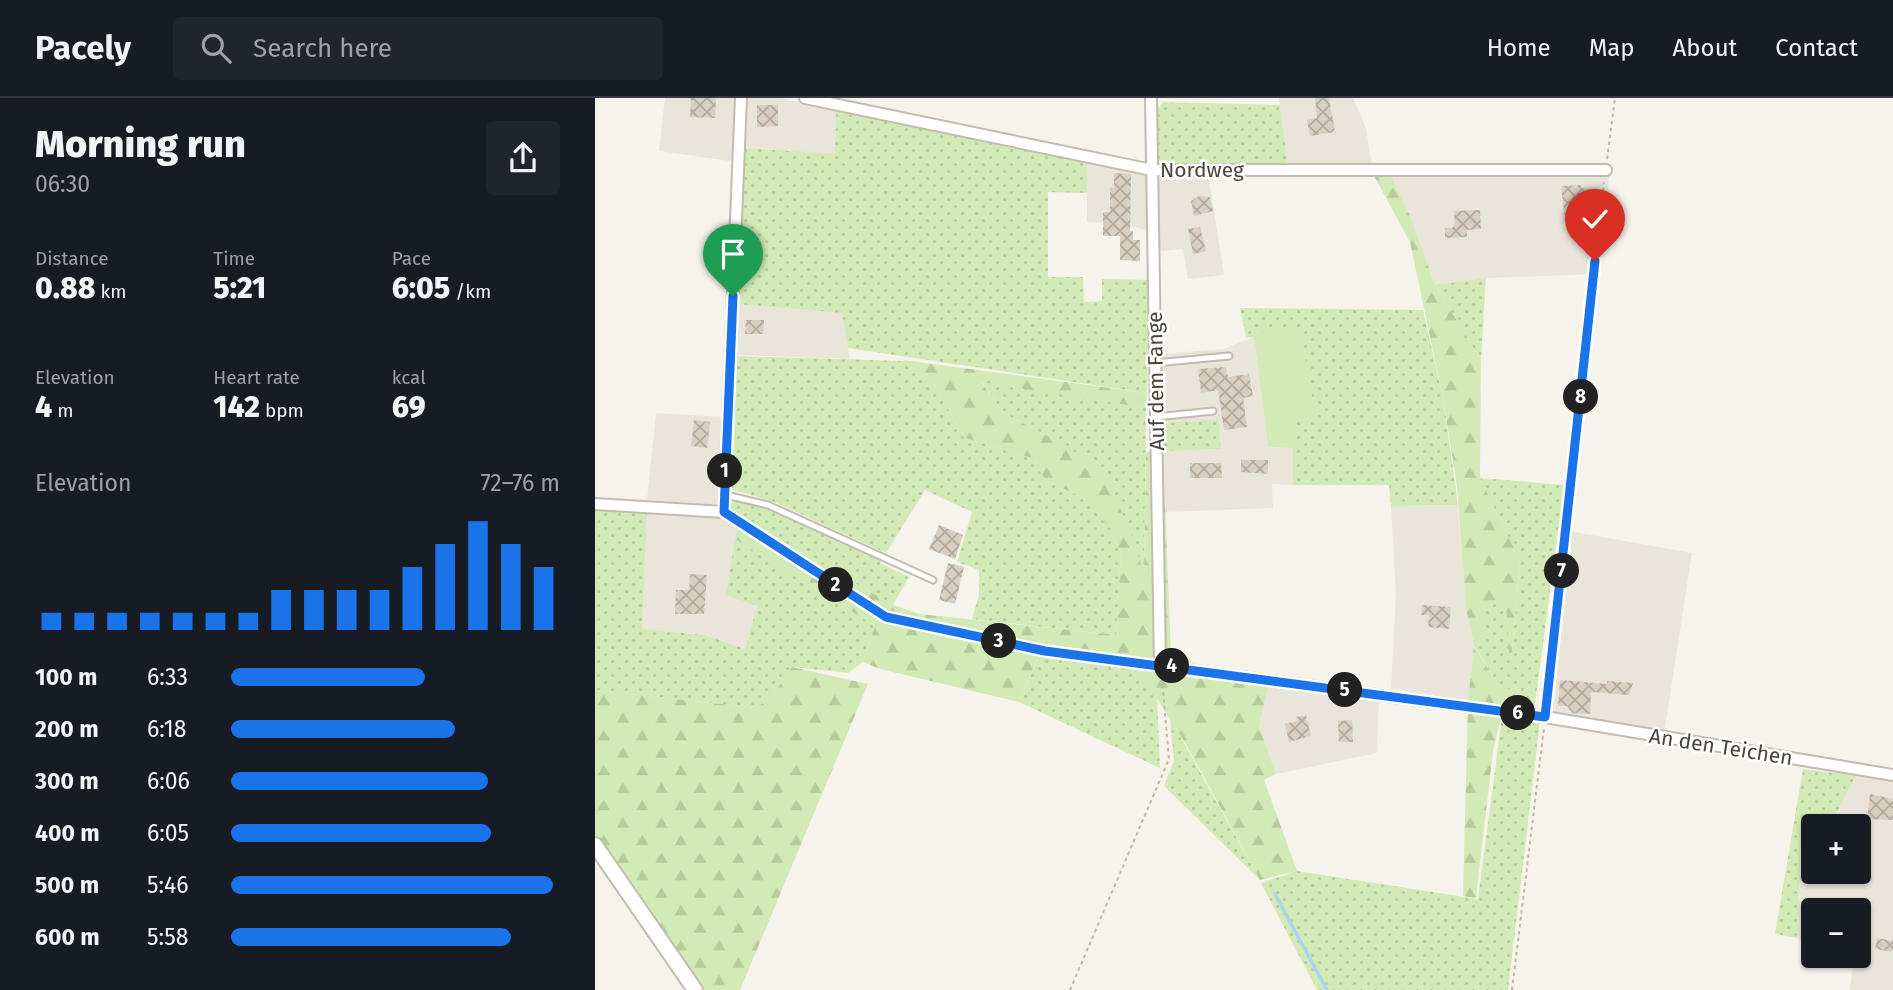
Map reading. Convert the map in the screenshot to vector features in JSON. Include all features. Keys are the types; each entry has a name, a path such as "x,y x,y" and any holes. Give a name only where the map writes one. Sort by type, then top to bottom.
{"street":[{"path":"595,504 724,512 741,98"},
{"name":"Nordweg","path":"805,98 1152,170 1605,170"},
{"name":"Auf dem Fange","path":"1151,98 1160,664"},
{"name":"An den Teichen","path":"724,512 886,617 1045,651 1160,664 1547,717 1893,775"},
{"path":"595,845 695,990"}],"lane":[{"path":"1155,363 1229,356"},
{"path":"1156,417 1213,411"},
{"path":"725,494 768,505 933,580"}],"path":[{"path":"1512,990 1547,717 1615,98"},
{"path":"1070,990 1169,759 1160,664"}],"shaded area":[{"path":"665,98 781,98 836,111 835,155 744,148 730,161 659,151"},
{"path":"1279,98 1353,98 1366,128 1372,166 1288,167"},
{"path":"1087,161 1208,173 1224,275 1188,279 1183,249 1150,252 1149,231 1121,223 1087,222"},
{"path":"1389,172 1610,173 1597,274 1486,278 1435,285 1411,218"},
{"path":"736,304 842,313 850,359 733,355"},
{"path":"1254,337 1268,447 1293,448 1293,485 1272,484 1273,508 1166,512 1163,451 1221,449 1217,419 1164,423 1161,354 1224,349"},
{"path":"656,413 724,417 719,505 647,500"},
{"path":"1458,505 1466,608 1474,645 1468,702 1391,688 1396,594 1391,506"},
{"path":"647,513 720,517 738,525 726,594 757,606 745,649 705,635 642,629"},
{"path":"1563,530 1692,553 1664,734 1541,713"},
{"path":"1269,683 1379,696 1377,753 1276,774 1259,726"},
{"path":"1856,776 1893,782 1893,990 1850,990 1853,968 1871,968 1871,898 1801,898 1801,939 1797,938 1801,842 1801,884 1871,884 1871,814 1836,814"}],"green space":[{"path":"1163,102 1280,105 1288,167 1166,165 1159,160 1157,110"},
{"path":"836,111 1087,161 1087,193 1048,192 1048,277 1083,277 1084,302 1102,301 1102,279 1150,280 1147,393 848,348 842,313 736,304 744,148 835,154"},
{"path":"1372,172 1389,172 1411,218 1435,285 1481,360 1480,478 1520,561 1510,671 1506,601 1484,603 1481,642 1474,646 1499,686 1536,697 1533,712 1503,708 1493,751 1476,898 1463,896 1468,702 1474,645 1466,608 1457,486 1443,398 1410,242"},
{"path":"1486,278 1481,360 1435,285"},
{"path":"1240,308 1423,310 1443,398 1458,505 1391,506 1389,485 1293,485 1293,422 1316,418 1257,332 1254,337 1246,338"},
{"path":"1294,328 1301,333 1316,418 1293,422 1293,448 1268,447 1254,337 1257,332"},
{"path":"733,356 904,361 935,386 965,438 1032,458 1046,481 1084,498 1110,528 1121,553 1116,635 972,619 979,595 979,570 957,562 972,512 925,490 886,553 774,502 734,490 729,484"},
{"path":"903,360 1147,393 1146,408 981,382 1005,414 1061,443 1105,472 1134,542 1144,575 1146,452 1163,451 1171,656 1185,674 1269,683 1259,726 1276,774 1264,780 1297,871 1260,880 1187,746 1131,658 1043,646 1019,702 880,669 863,662 875,626 735,539 740,517 893,605 920,614 1116,635 1121,553 1110,528 1084,498 1046,481 1032,458 965,438 935,386"},
{"path":"981,381 1146,408 1144,578 1134,542 1104,473 1061,443 1005,414"},
{"path":"1218,419 1221,449 1163,451 1164,423"},
{"path":"1480,478 1564,485 1536,697 1499,686 1474,645 1481,642 1484,602 1506,600 1511,662 1520,561"},
{"path":"736,501 764,507 882,558 880,563 909,577 893,605 740,517 728,505"},
{"path":"595,509 598,510 597,690 756,708 770,698 792,667 868,684 740,990 704,990 595,836"},
{"path":"598,510 647,513 642,629 705,635 745,649 757,606 726,595 735,539 875,626 863,662 848,673 792,667 770,698 756,708 596,690"},
{"path":"1040,654 1141,670 1157,697 1160,768 1019,702"},
{"path":"1502,717 1540,721 1508,990 1317,990 1261,883 1297,871 1478,899"},
{"path":"1170,718 1260,880 1164,786 1174,761"},
{"path":"1803,769 1856,776 1836,814 1801,814 1797,938 1775,934"}],"building":[{"path":"691,98 716,98 715,118 690,117"},
{"path":"1315,98 1329,98 1335,132 1310,136 1307,120 1317,118"},
{"path":"757,105 778,105 778,126 757,127"},
{"path":"1114,173 1131,174 1130,231 1133,231 1133,240 1140,240 1140,261 1120,260 1120,236 1103,236 1103,212 1110,212 1110,187 1114,188"},
{"path":"1581,185 1581,188 1596,189 1596,201 1582,201 1583,228 1571,229 1571,220 1565,220 1561,186"},
{"path":"1199,196 1210,197 1213,211 1194,216 1191,201"},
{"path":"1480,210 1481,229 1467,230 1467,237 1445,238 1445,228 1452,228 1455,223 1454,211"},
{"path":"1200,227 1206,251 1193,254 1188,229"},
{"path":"746,320 764,320 763,334 745,334"},
{"path":"1226,367 1228,377 1249,374 1253,396 1243,398 1247,427 1224,430 1218,390 1201,393 1198,369"},
{"path":"694,420 710,422 707,448 691,446"},
{"path":"1241,460 1268,460 1268,474 1241,472"},
{"path":"1190,463 1221,463 1222,478 1190,478"},
{"path":"939,525 963,535 955,559 929,549"},
{"path":"948,563 964,567 955,604 939,600"},
{"path":"690,574 707,575 704,614 675,614 676,590 689,590"},
{"path":"1422,605 1451,607 1449,629 1428,627 1429,615 1421,615"},
{"path":"1560,680 1633,683 1629,695 1591,692 1590,714 1572,713 1567,706 1558,706"},
{"path":"1306,715 1311,736 1289,742 1285,724 1297,721 1296,717"},
{"path":"1352,720 1353,742 1339,742 1338,721"},
{"path":"1870,794 1893,799 1893,820 1871,819 1871,814 1868,814"},
{"path":"1877,938 1893,941 1893,952 1875,949"}],"waterway":[{"path":"1275,894 1327,990"}],"route":[{"path":"733,296 724,512 886,617 1045,651 1160,664 1545,717 1595,261"}]}
